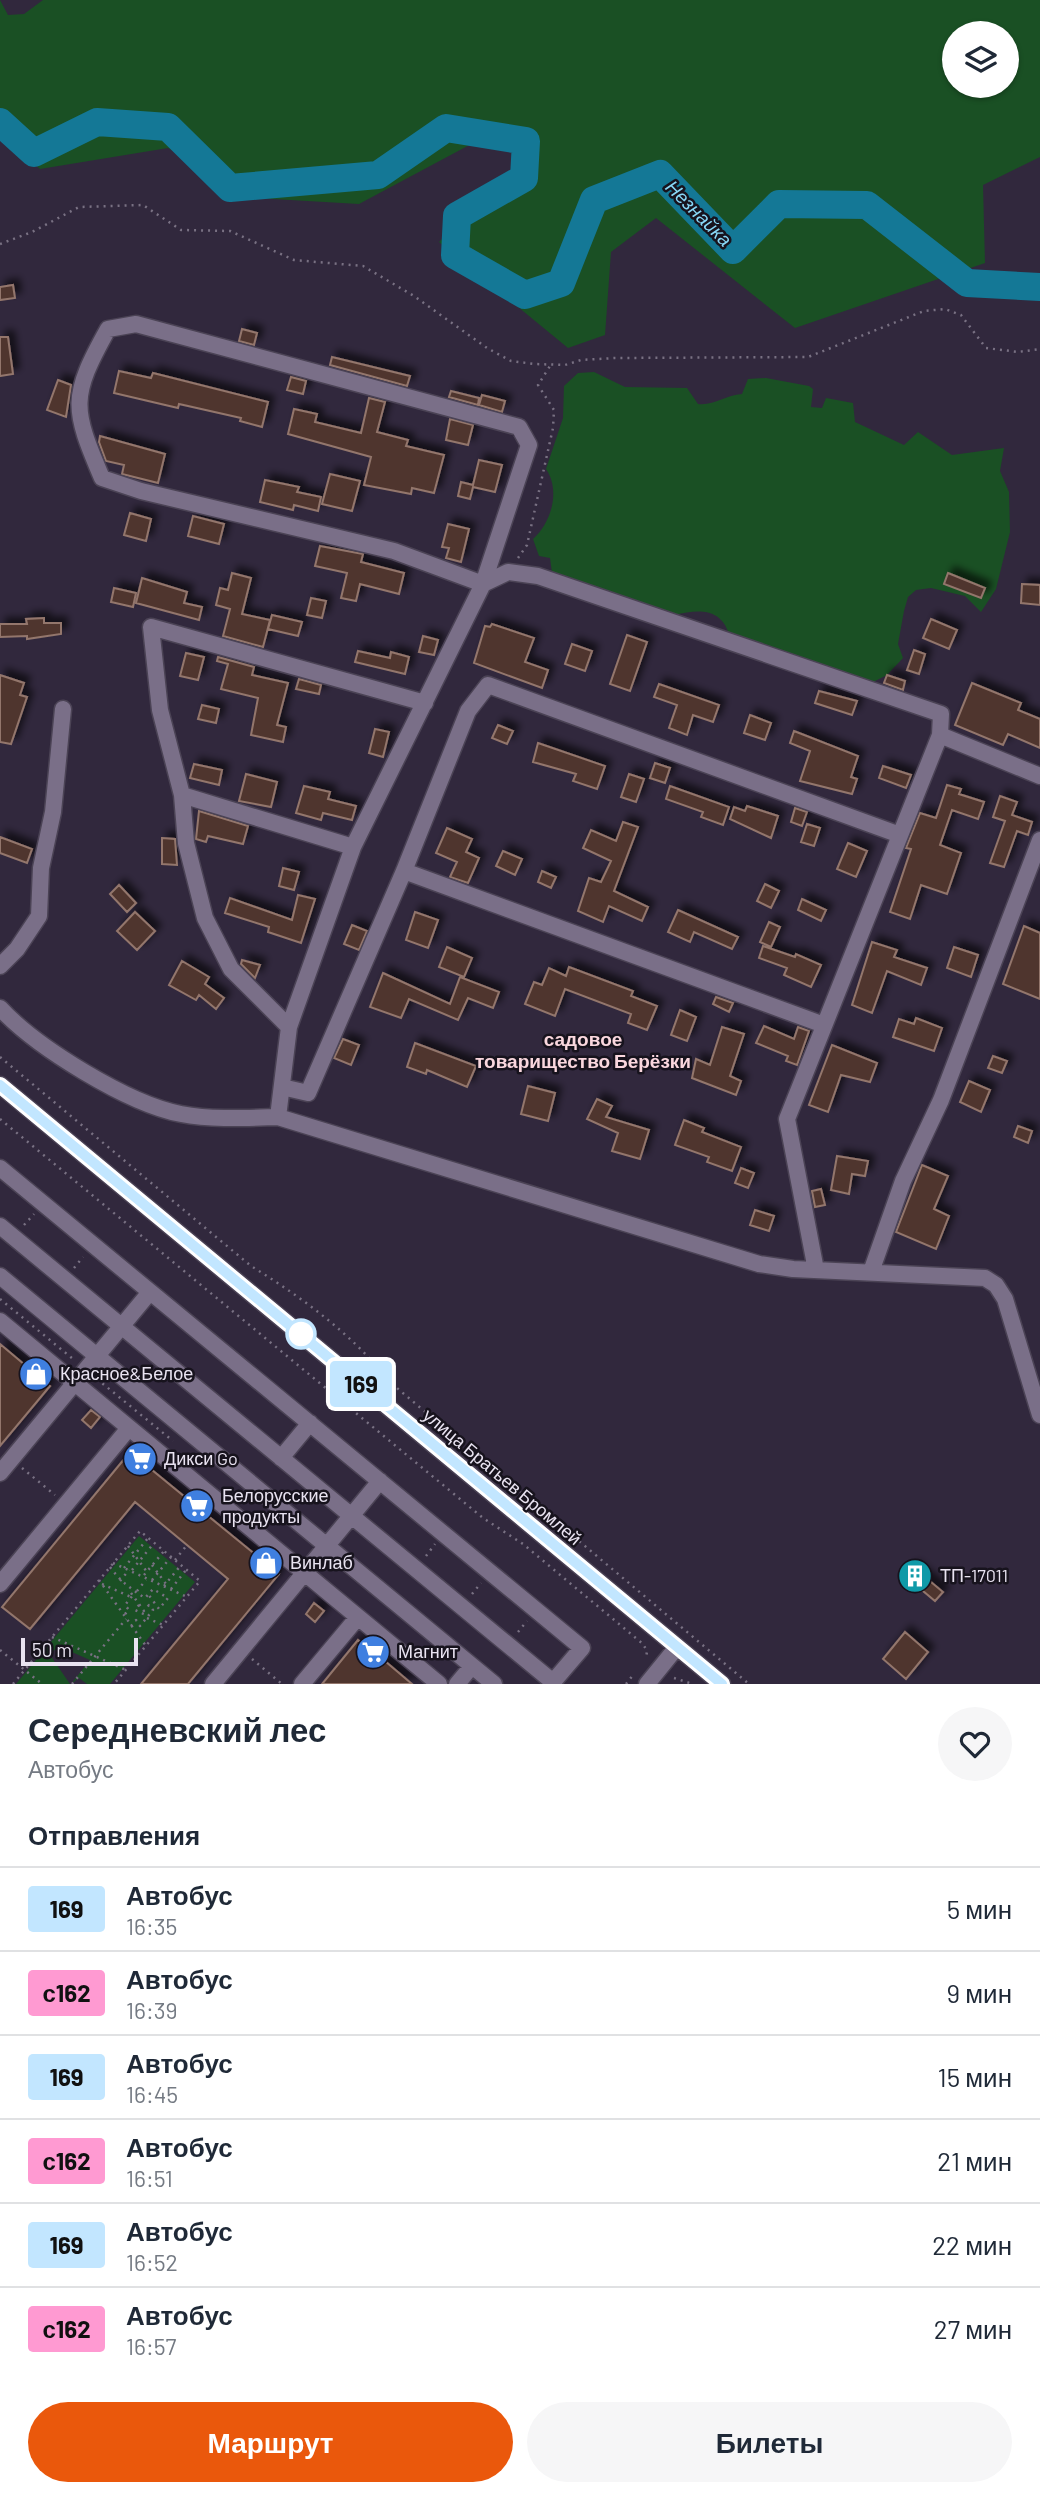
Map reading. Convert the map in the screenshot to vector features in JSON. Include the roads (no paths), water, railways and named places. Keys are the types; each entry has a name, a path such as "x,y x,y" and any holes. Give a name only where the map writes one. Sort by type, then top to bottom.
{"street":[{"path":"278,1117 289,1027 354,847 483,584 528,445 519,427 266,358 176,337 136,324 108,329 86,369 77,410 102,478 141,491 394,551 483,584 508,572 538,576 941,714 940,735 787,1119 816,1270"},
{"path":"289,1027 231,969 205,918 186,843 182,795 160,710 151,627 425,703"},
{"path":"282,1087 308,1093 404,871 468,711 488,685 900,835"},
{"path":"0,966 17,949 38,916 41,868 53,812 63,709"},
{"path":"940,735 1040,776"},
{"path":"182,795 354,847"},
{"path":"871,1272 903,1181 941,1100 1040,841"},
{"path":"404,871 824,1025"},
{"path":"0,1008 34,1039 125,1094 152,1106 204,1117 278,1117 738,1259 774,1267 985,1278 996,1285 1004,1298 1040,1415"},
{"name":"улица Братьев Бромлей","path":"0,1085 722,1684"},
{"path":"0,1168 582,1648 553,1682 0,1226"},
{"path":"0,1276 494,1684"},
{"path":"0,1473 150,1292"},
{"path":"0,1321 439,1684"},
{"path":"281,1458 310,1423"},
{"path":"0,1584 129,1428"},
{"path":"213,1684 380,1481"},
{"path":"302,1684 358,1616"},
{"path":"647,1684 677,1647"},
{"path":"457,1684 472,1666"}],"waterway":[{"name":"Незнайка","path":"0,122 34,153 97,122 168,127 230,188 378,175 446,128 526,141 524,178 457,216 455,255 525,295 561,283 594,200 660,174 733,250 779,204 867,205 967,283 1040,287"}],"place":[{"name":"Красное&Белое","path":"36,1374"},
{"name":"Дикси Go","path":"140,1459"},
{"name":"Белорусские продукты","path":"197,1506"},
{"name":"Винлаб","path":"266,1563"},
{"name":"ТП-17011","path":"915,1576"},
{"name":"Магнит","path":"373,1652"}],"district":[{"name":"садовое товарищество Берёзки","path":"583,1050"}]}
